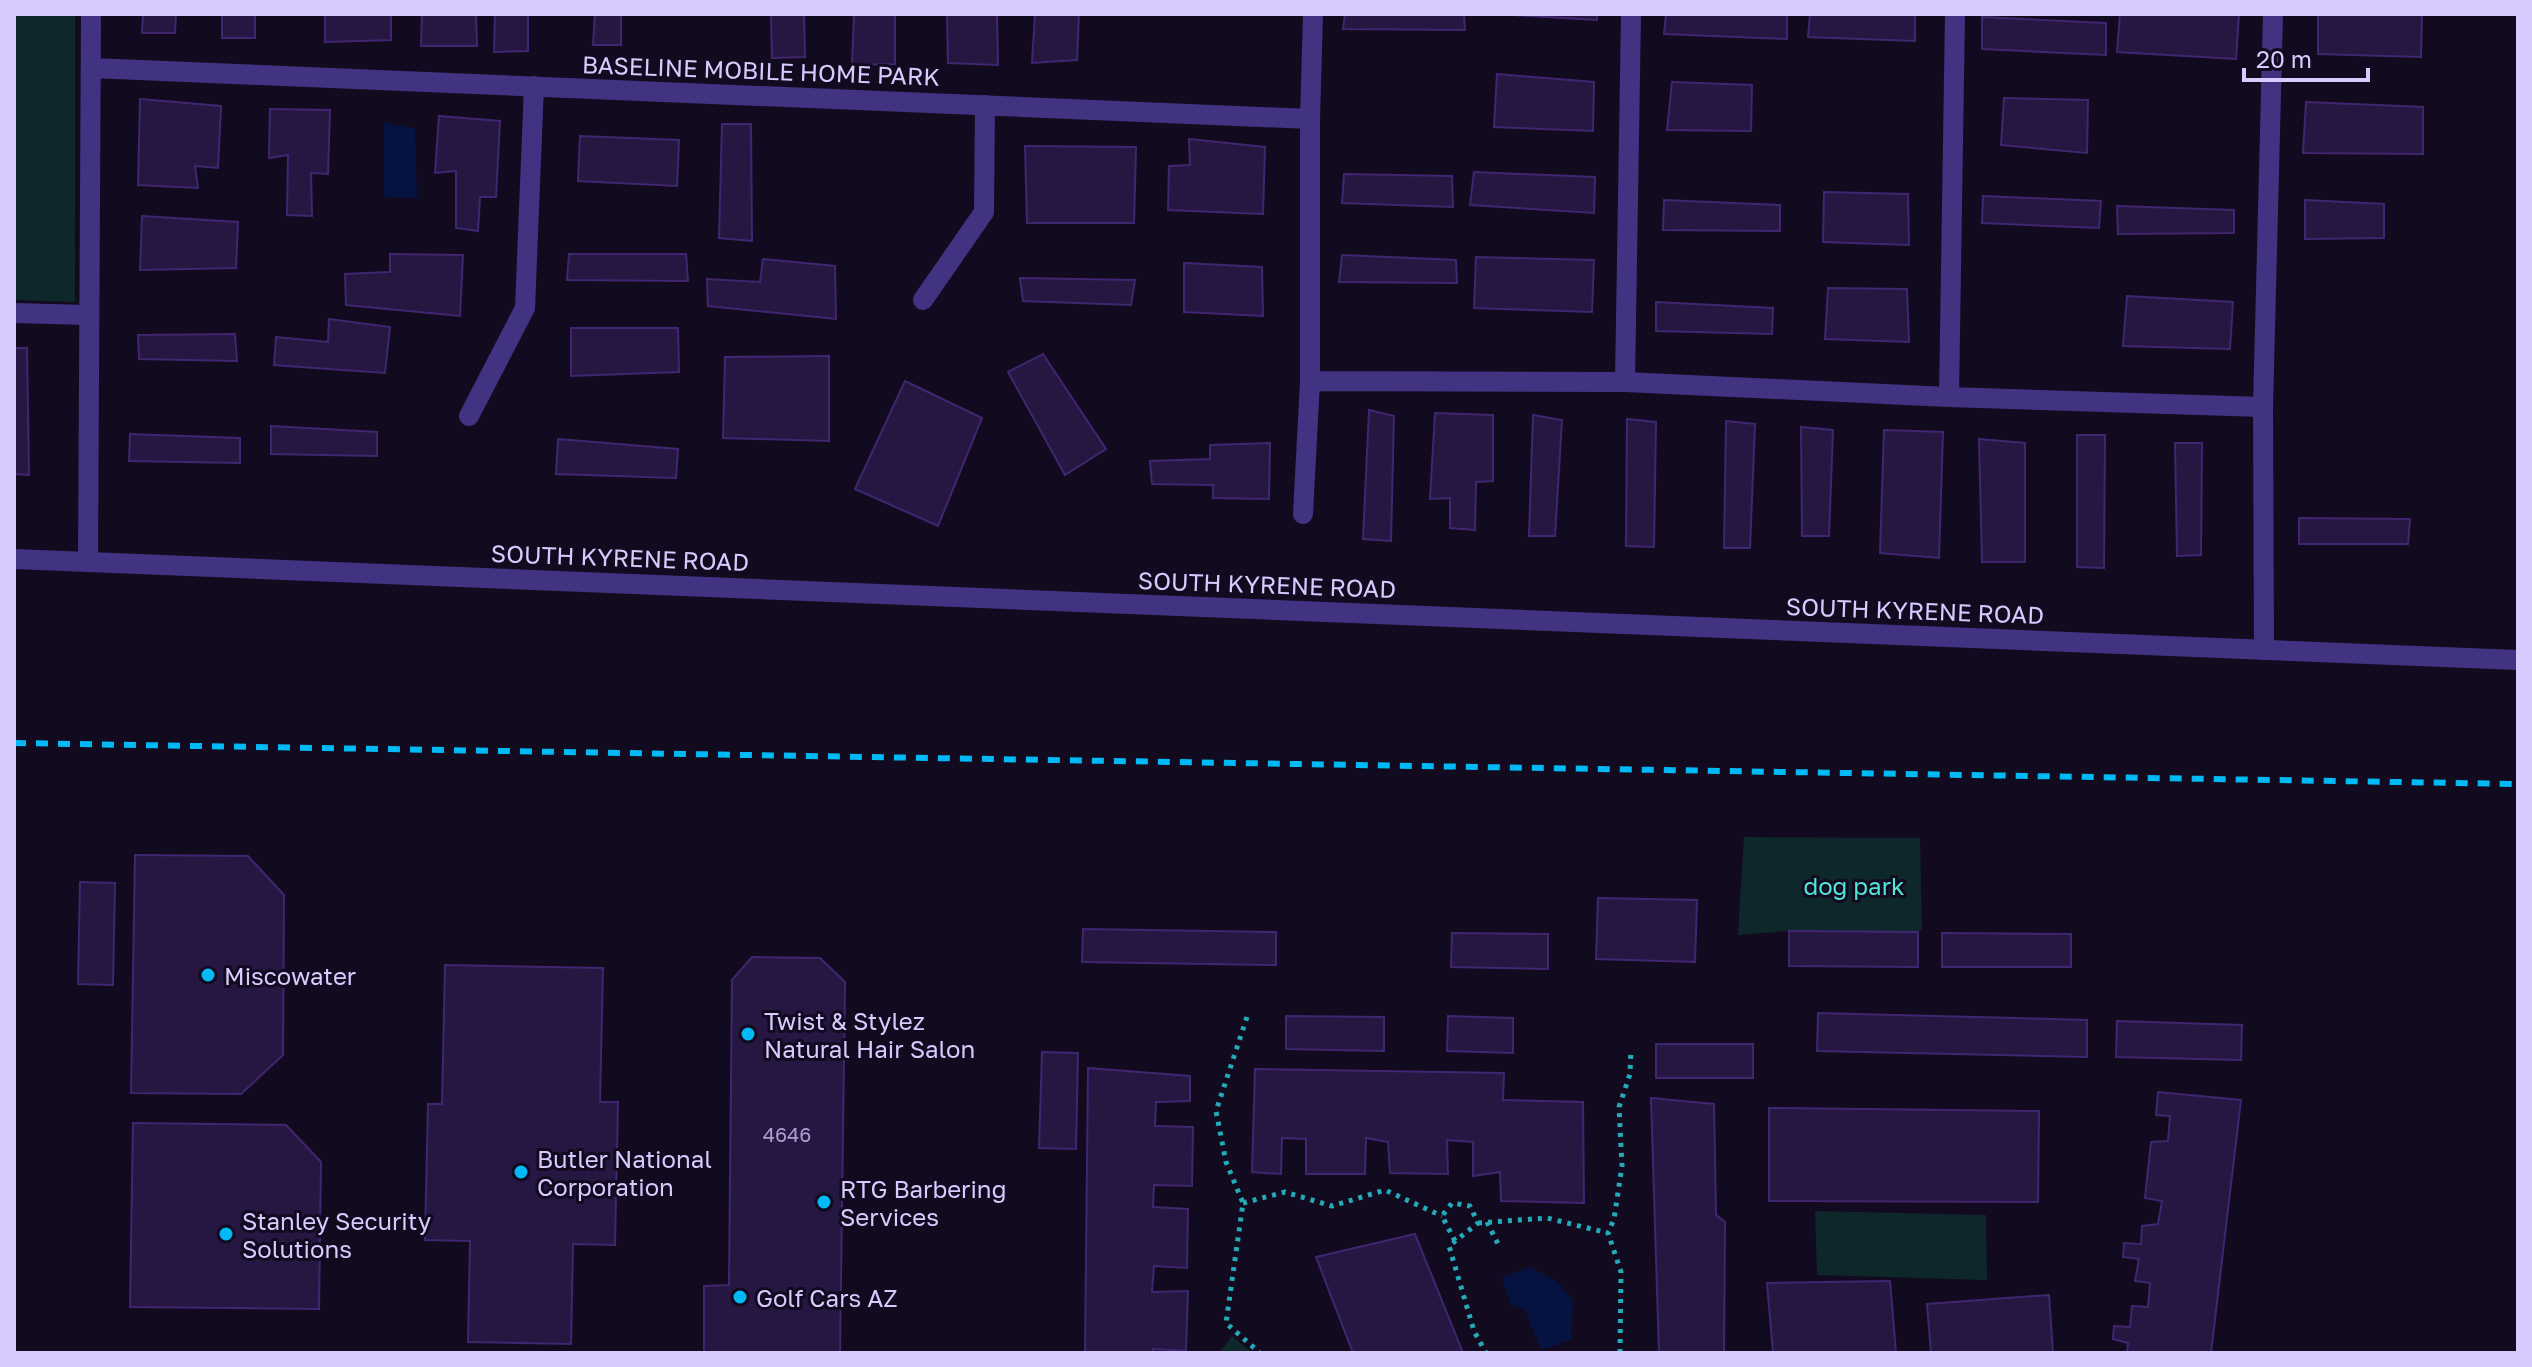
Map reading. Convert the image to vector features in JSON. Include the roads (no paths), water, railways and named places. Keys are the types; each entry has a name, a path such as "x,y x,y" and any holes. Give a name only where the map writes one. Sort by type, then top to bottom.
{"street":[{"path":"88,562 91,14"},
{"path":"1303,514 1310,381 1313,14"},
{"path":"1625,382 1631,14"},
{"path":"1949,397 1955,14"},
{"path":"2264,650 2263,407 2273,14"},
{"name":"BASELINE MOBILE HOME PARK","path":"92,68 1310,119"},
{"path":"469,416 525,308 534,86"},
{"path":"923,300 984,212 985,105"},
{"path":"14,313 87,315"},
{"path":"1310,381 1625,382 2263,407"},
{"name":"SOUTH KYRENE ROAD","path":"14,559 2508,660"}],"railway":[{"path":"14,743 2518,784"}],"place":[{"name":"Miscowater","path":"208,975"},
{"name":"Twist & Stylez Natural Hair Salon","path":"748,1034"},
{"name":"Butler National Corporation","path":"521,1172"},
{"name":"RTG Barbering Services","path":"824,1202"},
{"name":"Stanley Security Solutions","path":"226,1234"},
{"name":"Golf Cars AZ","path":"740,1297"}],"park label":[{"name":"dog park","path":"1854,885"}]}
